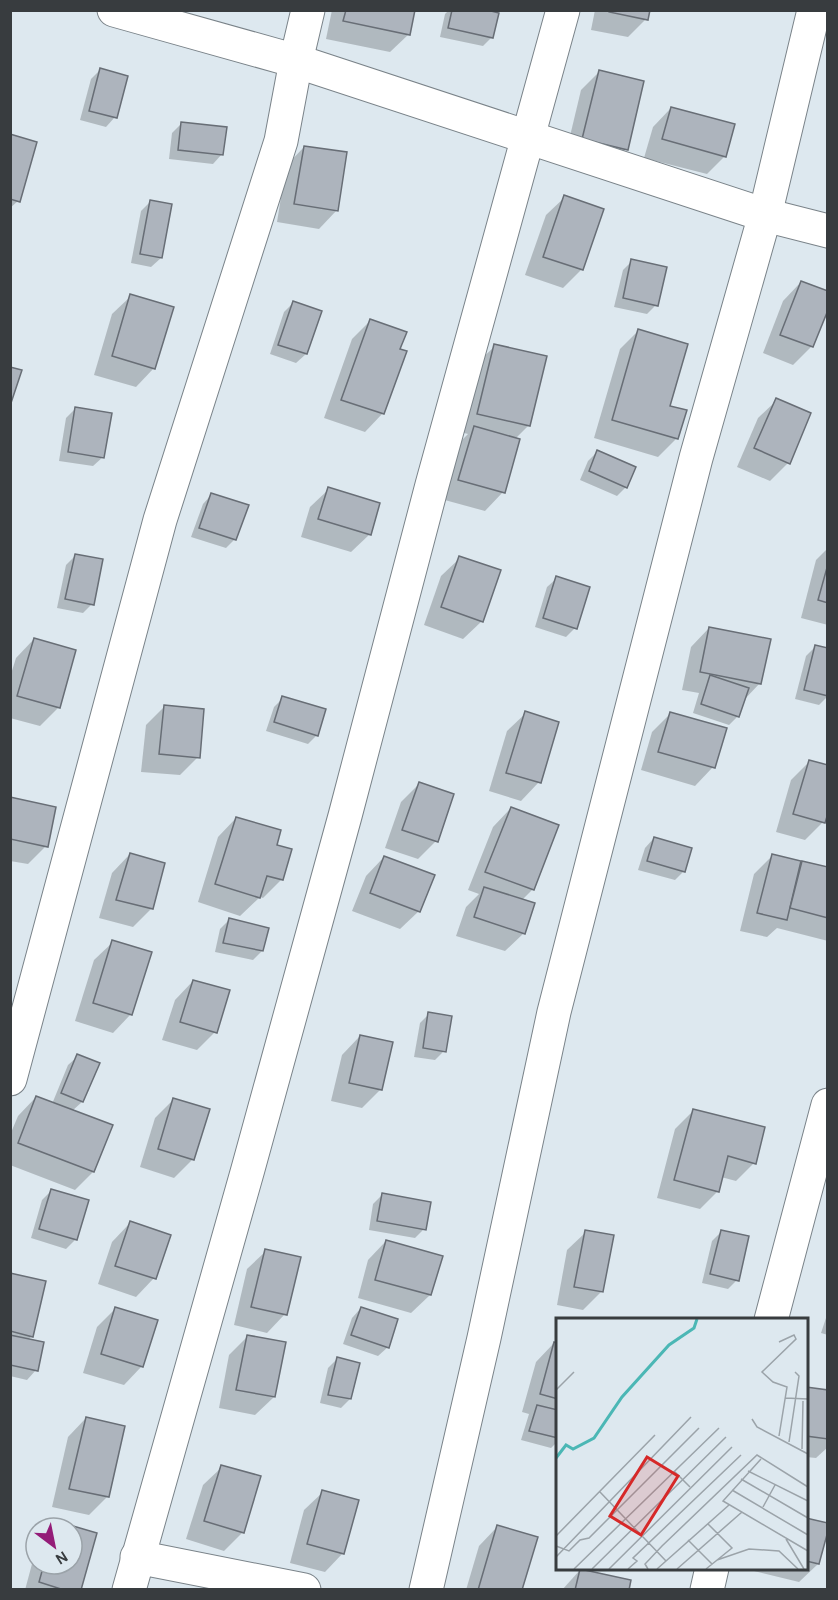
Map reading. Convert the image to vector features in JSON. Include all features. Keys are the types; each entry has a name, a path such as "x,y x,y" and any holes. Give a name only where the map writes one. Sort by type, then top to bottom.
{"street":[{"path":"114,10 296,62 765,215 828,231"},
{"path":"10,1079 160,519 281,141 308,10"},
{"path":"129,1590 327,885 432,485 563,10"},
{"path":"426,1590 484,1338 554,1012 696,458 765,215 814,10"},
{"path":"772,1318 828,1105"},
{"path":"137,1557 304,1590"},
{"path":"707,1590 712,1570"}],"building":[{"path":"346,10 415,10 410,35 343,21"},
{"path":"452,10 487,10 499,13 493,38 448,28"},
{"path":"609,10 650,10 648,20 609,12"},
{"path":"100,68 128,76 117,118 89,111"},
{"path":"599,70 644,81 628,150 582,139"},
{"path":"671,107 735,124 726,157 662,139"},
{"path":"181,122 227,127 223,155 178,150"},
{"path":"10,134 37,142 20,202 10,199"},
{"path":"304,146 347,152 338,211 294,204"},
{"path":"564,195 604,209 583,270 543,257"},
{"path":"150,200 172,204 162,258 140,254"},
{"path":"631,259 667,267 658,306 623,298"},
{"path":"801,281 828,291 828,310 813,347 780,335"},
{"path":"130,294 174,307 155,369 112,356"},
{"path":"293,301 322,311 307,354 278,345"},
{"path":"370,319 407,332 400,349 407,351 384,414 341,400"},
{"path":"638,329 688,344 670,406 687,410 678,439 612,420"},
{"path":"494,344 547,356 530,426 477,414"},
{"path":"10,367 22,370 10,406"},
{"path":"776,398 811,413 790,464 754,448"},
{"path":"75,407 112,413 104,458 68,452"},
{"path":"474,426 520,439 505,493 458,480"},
{"path":"597,450 636,467 627,488 589,471"},
{"path":"328,487 380,503 371,535 318,519"},
{"path":"211,493 249,505 236,540 199,528"},
{"path":"75,554 103,559 94,605 65,599"},
{"path":"459,556 501,570 483,622 441,607"},
{"path":"828,564 828,603 818,600"},
{"path":"556,576 590,587 577,629 543,618"},
{"path":"709,627 771,639 761,684 700,672"},
{"path":"34,638 76,650 60,708 17,696"},
{"path":"815,645 828,648 828,696 804,690"},
{"path":"710,675 749,688 739,717 701,704"},
{"path":"282,696 326,709 318,736 274,722"},
{"path":"164,705 204,709 200,758 159,754"},
{"path":"525,711 559,722 541,783 506,773"},
{"path":"670,712 727,728 715,768 658,752"},
{"path":"809,760 828,765 828,813 825,823 793,814"},
{"path":"419,782 454,794 438,842 402,830"},
{"path":"10,797 56,807 48,847 10,839"},
{"path":"511,807 559,825 534,890 485,872"},
{"path":"236,817 281,830 277,845 292,849 283,880 267,876 260,898 215,884"},
{"path":"654,837 692,848 685,872 647,861"},
{"path":"130,853 165,863 153,909 116,900"},
{"path":"772,854 801,861 787,920 757,913"},
{"path":"384,856 435,875 420,912 370,893"},
{"path":"802,861 828,867 828,918 790,908"},
{"path":"484,887 535,903 525,934 474,917"},
{"path":"229,918 269,928 263,951 223,943"},
{"path":"112,940 152,952 132,1015 93,1003"},
{"path":"193,980 230,990 217,1033 180,1022"},
{"path":"428,1012 452,1016 446,1052 423,1048"},
{"path":"360,1035 393,1042 382,1090 349,1083"},
{"path":"77,1054 100,1063 83,1102 61,1093"},
{"path":"36,1096 113,1125 94,1172 18,1143"},
{"path":"173,1098 210,1109 194,1160 158,1149"},
{"path":"693,1109 765,1127 756,1164 728,1156 719,1192 674,1180"},
{"path":"51,1189 89,1200 77,1240 39,1229"},
{"path":"382,1193 431,1202 426,1230 377,1221"},
{"path":"130,1221 171,1235 156,1279 115,1266"},
{"path":"585,1230 614,1235 603,1292 574,1287"},
{"path":"721,1230 749,1236 739,1281 710,1274"},
{"path":"386,1240 443,1256 431,1295 375,1280"},
{"path":"265,1249 301,1257 287,1315 251,1307"},
{"path":"10,1273 46,1281 33,1337 10,1331"},
{"path":"115,1307 158,1320 143,1367 101,1354"},
{"path":"361,1307 398,1319 389,1348 351,1335"},
{"path":"10,1335 44,1342 38,1371 10,1365"},
{"path":"247,1335 286,1342 275,1397 236,1390"},
{"path":"554,1342 556,1342 556,1398 540,1394"},
{"path":"337,1357 360,1363 351,1399 328,1395"},
{"path":"808,1387 828,1390 828,1439 808,1436"},
{"path":"537,1405 556,1410 556,1438 529,1431"},
{"path":"86,1417 125,1426 109,1497 69,1489"},
{"path":"221,1465 261,1476 244,1533 204,1521"},
{"path":"322,1490 359,1500 344,1554 307,1544"},
{"path":"808,1518 828,1523 819,1564 808,1561"},
{"path":"497,1525 538,1537 522,1590 478,1590"},
{"path":"84,1529 97,1533 81,1590 64,1590 39,1582 41,1576 84,1576"},
{"path":"580,1570 631,1580 629,1590 575,1590"}]}
